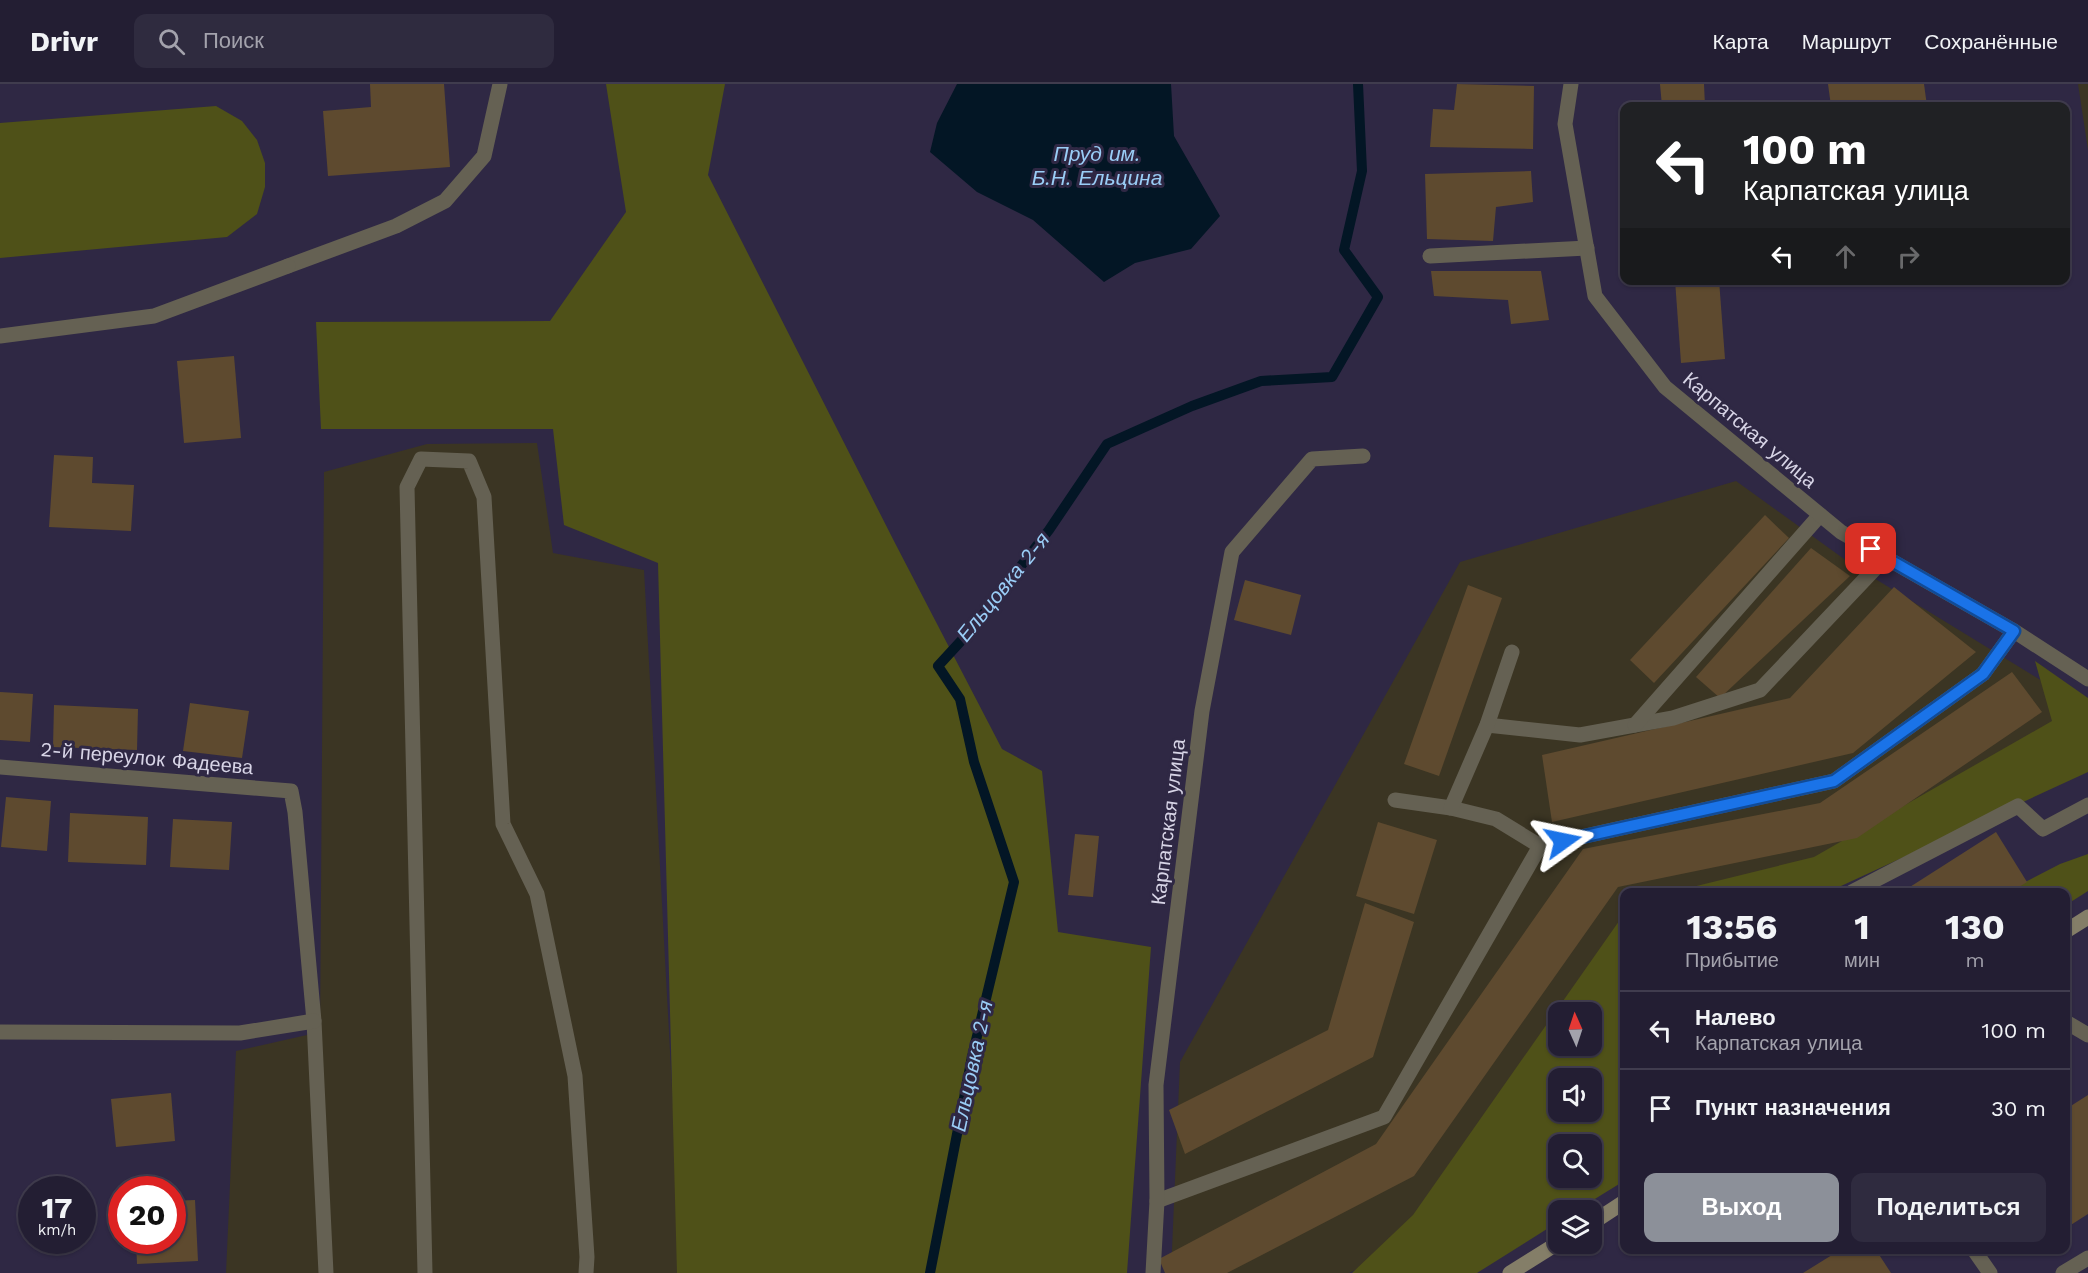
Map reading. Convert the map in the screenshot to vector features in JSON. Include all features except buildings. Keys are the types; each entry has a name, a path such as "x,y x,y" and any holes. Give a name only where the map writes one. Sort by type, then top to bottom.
{"main road":[{"path":"2070,928 2088,917"},
{"path":"1602,1216 1620,1205"},
{"path":"1510,1273 1548,1249"}],"street":[{"path":"0,336 154,316 396,226 445,201 484,156 500,84"},
{"name":"Карпатская улица","path":"1571,84 1565,124 1595,296 1665,387 1841,532 2014,631 2088,680"},
{"path":"1430,256 1587,248"},
{"name":"Карпатская улица","path":"1153,1273 1156,1202 1156,1085 1202,711 1232,552 1312,459 1363,456"},
{"path":"425,1273 407,487 421,459 470,461 484,497 503,824 537,894 575,1076 587,1257 586,1273"},
{"path":"1635,724 1820,515"},
{"path":"1487,725 1580,735 1673,718 1760,690 1886,558"},
{"path":"1395,800 1451,808 1496,819 1540,846 1834,781 1983,674 2014,631"},
{"path":"1451,808 1487,725 1512,652"},
{"name":"2-й переулок Фадеева","path":"0,767 291,791 295,812 314,1022"},
{"path":"1860,888 2018,806 2043,829 2088,805"},
{"path":"1156,1202 1384,1117 1540,846"},
{"path":"0,1032 240,1033 314,1022 327,1273"},
{"path":"2070,1024 2088,1035"},
{"path":"1977,1254 1990,1273"},
{"path":"2063,1273 2088,1258"}],"shaded area":[{"path":"606,84 725,84 708,175 1002,749 1042,771 1058,932 1151,947 1127,1273 677,1273 658,563 564,525 553,429 321,429 316,322 550,321 626,212"},
{"path":"2078,84 2088,84 2088,150"},
{"path":"216,106 242,121 257,140 265,163 265,187 257,214 227,237 0,258 0,123"},
{"path":"537,443 553,553 644,570 682,1273 226,1273 236,1051 320,1032 324,472 427,444"},
{"path":"1736,481 1851,564 2057,690 2068,735 1859,856 1727,888 1620,888 1620,943 1567,1002 1548,1002 1548,1027 1400,1248 1349,1273 1171,1273 1180,1062 1460,562"},
{"path":"2035,661 2088,698 2088,772 1837,888 1688,888 1814,857 2052,721"},
{"path":"2088,854 2088,891 2070,902 2070,888 2014,888 2060,864"},
{"path":"1620,920 1620,1183 1593,1200 1548,1200 1548,1228 1477,1273 1352,1273 1413,1215 1548,1022 1548,1056 1602,1056 1602,1002 1562,1002"}],"water":[{"name":"Пруд им. Б.Н. Ельцина","path":"957,84 1171,84 1174,136 1220,216 1191,249 1135,263 1104,282 1033,220 977,192 930,152 937,123"}],"waterway":[{"name":"Ельцовка 2-я","path":"930,1273 972,1057 1014,882 974,762 960,699 938,666 972,629 1049,530 1107,444 1192,406 1261,381 1332,377 1378,297 1344,250 1362,171 1358,84"}],"route":[{"path":"1563,841 1834,781 1983,674 2014,631 1871,549"}]}
